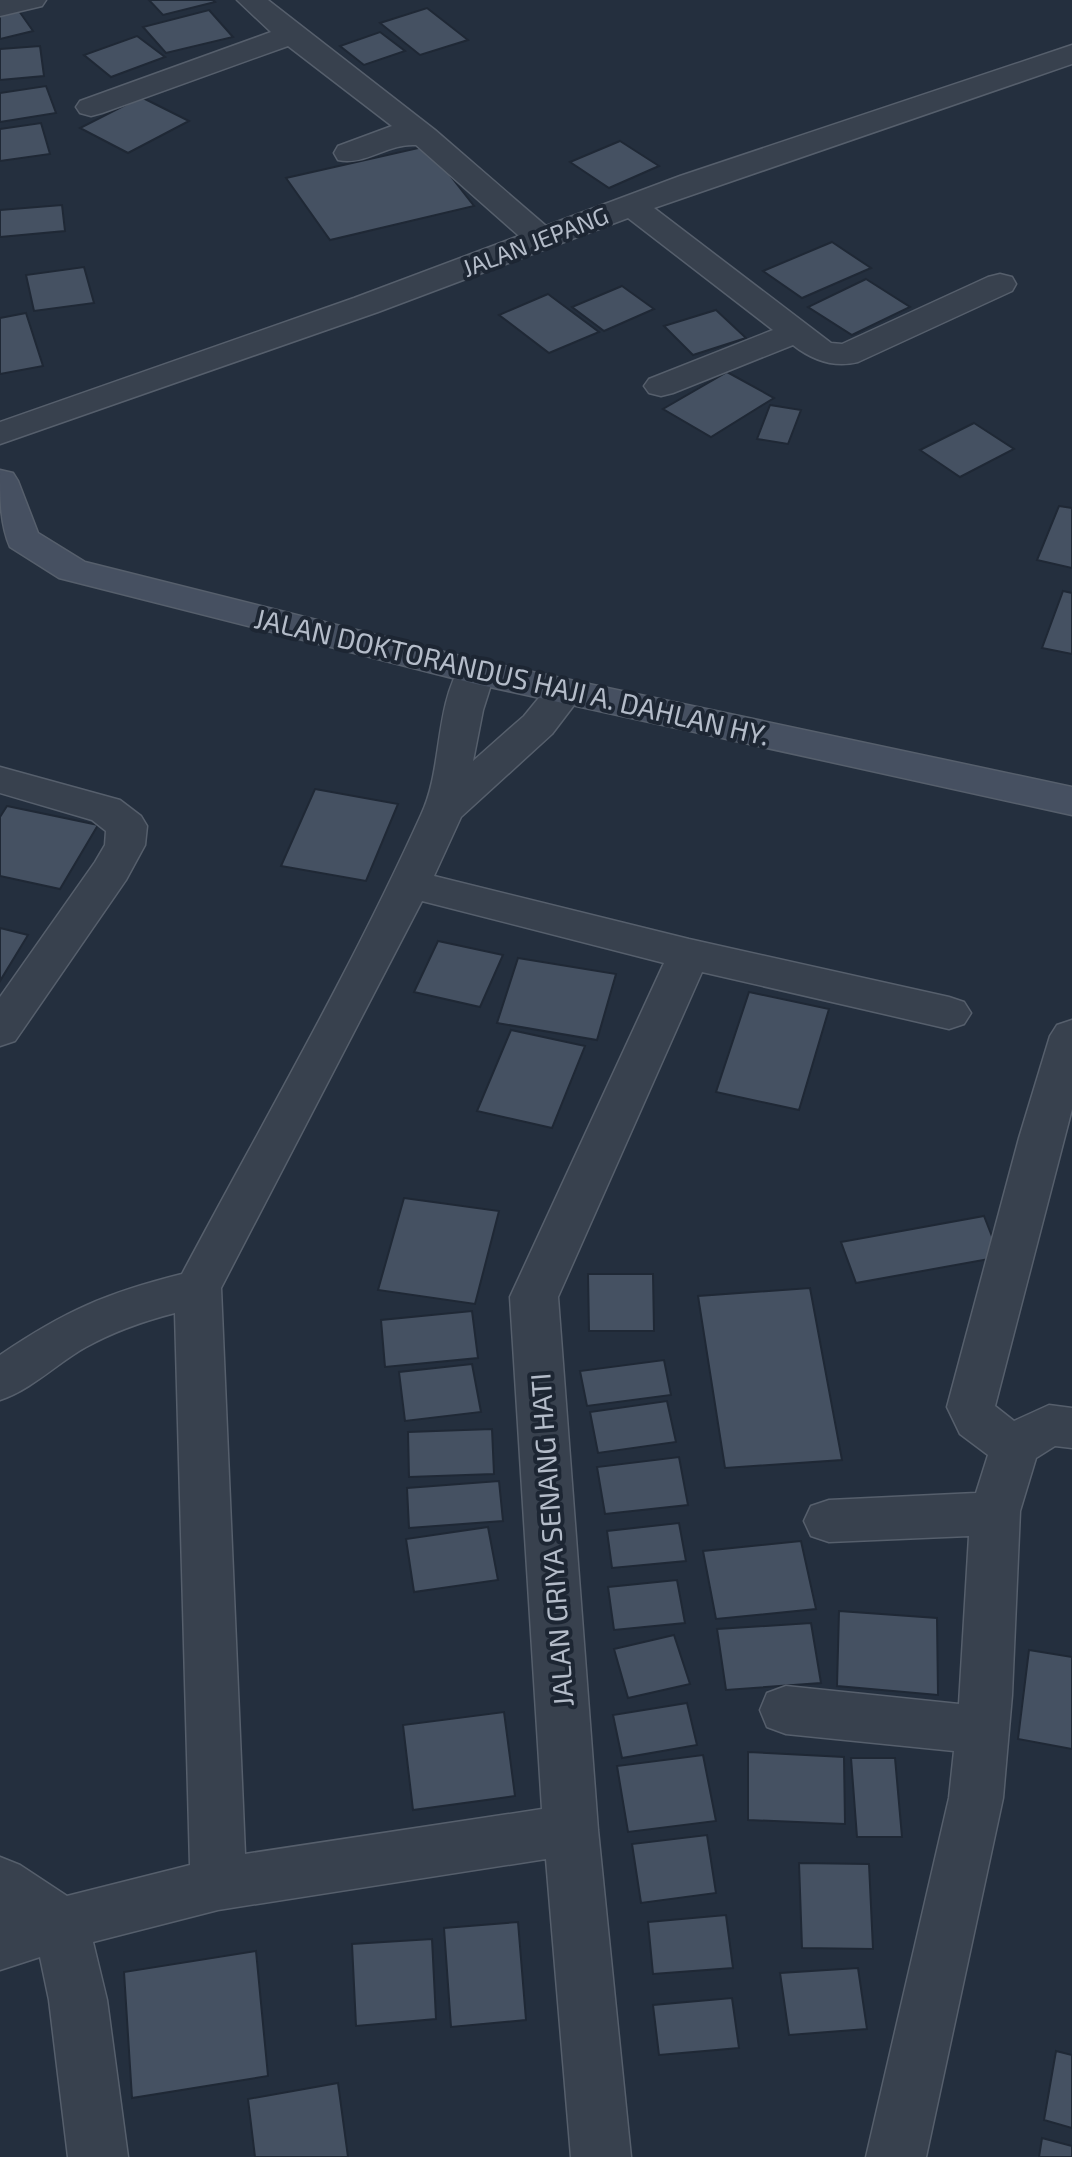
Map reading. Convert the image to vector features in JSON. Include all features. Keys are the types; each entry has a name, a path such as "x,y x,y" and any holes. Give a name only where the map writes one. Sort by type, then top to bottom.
{"street":[{"path":"0,7 32,0"},
{"path":"251,0 424,136 541,239"},
{"path":"91,107 279,42 288,32"},
{"name":"JALAN JEPANG","path":"0,434 366,305 631,205 1072,54"},
{"path":"349,153 396,134 424,136"},
{"path":"631,205 821,351 846,355 1000,284"},
{"path":"661,386 797,332"},
{"name":"JALAN DOKTORANDUS HAJI A. DAHLAN HY.","path":"0,481 23,539 72,570 476,672 1072,801"},
{"path":"218,1884 198,1288 410,884 444,810 464,710 476,672"},
{"path":"444,810 538,725 565,692"},
{"path":"0,780 106,810 127,826 125,845 111,870 0,1030"},
{"path":"410,884 689,954 949,1013"},
{"name":"JALAN GRIYA SENANG HATI","path":"601,2157 571,1830 534,1297 689,954"},
{"path":"1015,1446 983,1426 973,1417 971,1407 1041,1138 1072,1036"},
{"path":"0,1380 68,1334 109,1315 198,1288"},
{"path":"896,2157 976,1798 995,1511 1015,1446 1049,1425 1072,1428"},
{"path":"829,1521 962,1516 995,1511"},
{"path":"786,1710 982,1730"},
{"path":"0,1943 61,1924 218,1884 571,1830"},
{"path":"0,1883 61,1924 78,2000 98,2157"}],"building":[{"path":"149,0 213,0 215,2 163,15"},
{"path":"427,8 468,40 420,55 380,23"},
{"path":"209,10 233,37 166,53 143,27"},
{"path":"19,11 33,31 0,39 0,15"},
{"path":"380,32 405,51 364,65 340,46"},
{"path":"137,36 165,57 111,77 84,55"},
{"path":"40,46 44,76 0,80 0,49"},
{"path":"46,86 56,113 0,122 0,93"},
{"path":"141,97 189,121 128,153 80,128"},
{"path":"41,123 50,154 0,161 0,129"},
{"path":"620,141 659,166 609,188 570,162"},
{"path":"427,146 474,206 330,240 286,178"},
{"path":"62,205 65,231 0,237 0,210"},
{"path":"832,242 871,268 802,298 763,271"},
{"path":"84,267 94,303 34,311 26,275"},
{"path":"866,279 910,307 852,335 808,307"},
{"path":"622,286 654,309 604,331 572,307"},
{"path":"548,294 599,332 549,353 499,315"},
{"path":"716,310 746,338 693,355 664,326"},
{"path":"26,313 43,366 0,374 0,318"},
{"path":"727,372 774,398 711,437 663,409"},
{"path":"770,405 801,410 788,444 757,439"},
{"path":"974,423 1014,449 960,477 920,450"},
{"path":"1059,506 1072,508 1072,568 1037,560"},
{"path":"1063,591 1072,593 1072,654 1042,648"},
{"path":"315,789 398,804 366,881 281,866"},
{"path":"7,806 98,825 60,889 0,876 0,817"},
{"path":"0,928 28,935 0,981"},
{"path":"438,941 503,955 480,1007 414,992"},
{"path":"518,958 616,974 597,1040 497,1023"},
{"path":"749,992 829,1009 799,1110 716,1092"},
{"path":"511,1030 585,1046 552,1128 477,1111"},
{"path":"404,1198 499,1211 475,1304 378,1290"},
{"path":"984,1216 1000,1257 856,1283 841,1242"},
{"path":"588,1274 653,1274 654,1331 589,1331"},
{"path":"810,1288 842,1460 725,1468 698,1296"},
{"path":"472,1311 478,1358 385,1367 381,1320"},
{"path":"664,1360 671,1395 587,1406 580,1371"},
{"path":"472,1364 481,1412 405,1421 399,1372"},
{"path":"667,1401 676,1442 598,1453 590,1412"},
{"path":"492,1429 494,1474 409,1477 408,1432"},
{"path":"679,1457 688,1505 605,1514 597,1467"},
{"path":"499,1481 503,1521 409,1528 407,1488"},
{"path":"679,1523 686,1561 612,1568 607,1531"},
{"path":"488,1527 498,1580 414,1592 406,1539"},
{"path":"801,1541 816,1609 716,1619 703,1551"},
{"path":"677,1580 685,1623 614,1630 608,1587"},
{"path":"839,1611 937,1618 938,1695 837,1686"},
{"path":"811,1623 821,1683 726,1690 717,1629"},
{"path":"674,1635 690,1684 628,1698 614,1649"},
{"path":"1029,1650 1072,1657 1072,1749 1018,1739"},
{"path":"687,1703 697,1745 622,1758 613,1715"},
{"path":"504,1712 515,1796 413,1810 403,1725"},
{"path":"748,1752 844,1757 845,1824 748,1820"},
{"path":"703,1755 716,1821 628,1832 617,1766"},
{"path":"851,1758 895,1758 902,1837 857,1837"},
{"path":"707,1835 716,1893 641,1903 632,1844"},
{"path":"799,1863 869,1864 873,1949 802,1948"},
{"path":"726,1915 733,1968 653,1974 648,1922"},
{"path":"518,1922 526,2020 451,2027 444,1928"},
{"path":"432,1939 436,2019 356,2026 352,1944"},
{"path":"256,1951 268,2076 132,2098 124,1972"},
{"path":"858,1968 867,2029 789,2035 780,1973"},
{"path":"732,1998 739,2048 659,2055 653,2005"},
{"path":"1056,2051 1072,2055 1072,2128 1044,2120"},
{"path":"338,2083 348,2157 255,2157 248,2099"},
{"path":"1042,2138 1072,2146 1072,2157 1039,2157"}]}
